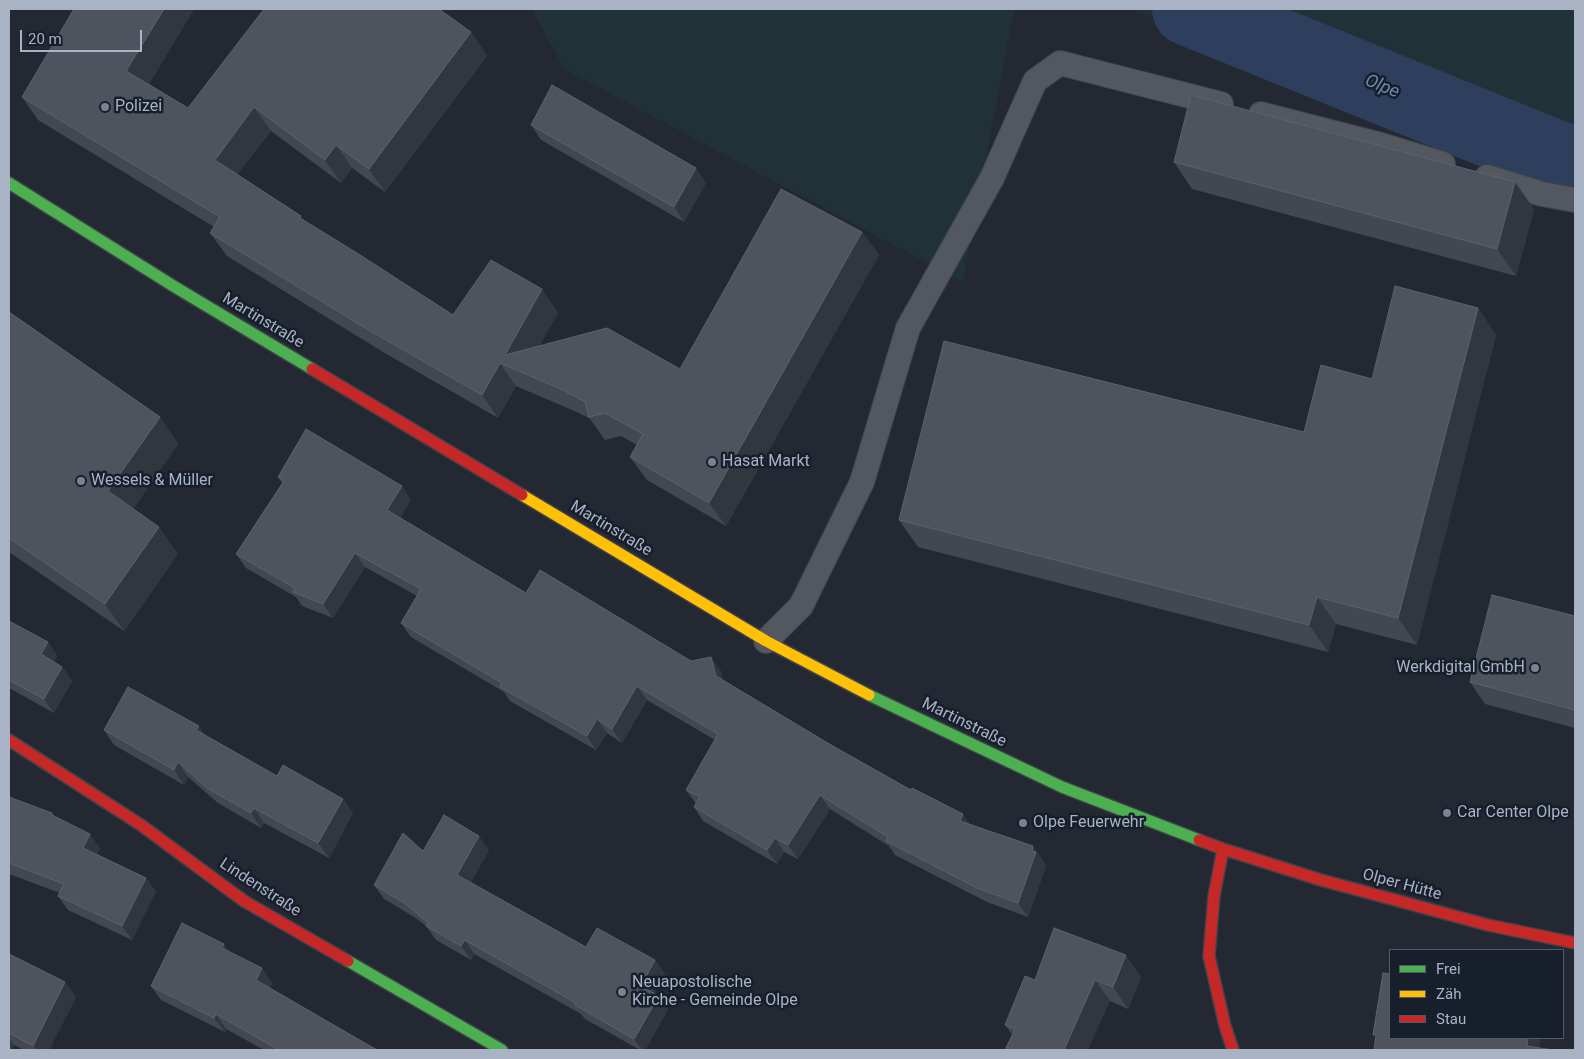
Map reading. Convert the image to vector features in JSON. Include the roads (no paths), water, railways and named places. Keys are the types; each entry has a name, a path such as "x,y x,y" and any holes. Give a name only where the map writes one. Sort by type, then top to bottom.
{"street":[{"name":"Martinstraße","path":"9,183 175,287 766,641 884,703 1062,787 1223,849"},
{"name":"Lindenstraße","path":"9,740 141,825 244,901 502,1050"},
{"name":"Olper Hütte","path":"1223,849 1321,880 1488,925 1575,943"},
{"path":"1223,849 1214,896 1209,956 1225,1026 1233,1050"}],"lane":[{"path":"766,641 801,606 862,482 908,328 992,178 1035,81 1060,63 1378,144 1542,194 1575,200"}],"waterway":[{"name":"Olpe","path":"1189,9 1575,165"}],"place":[{"name":"Polizei","path":"105,107"},
{"name":"Hasat Markt","path":"712,462"},
{"name":"Wessels & Müller","path":"81,481"},
{"name":"Werkdigital GmbH","path":"1535,668"},
{"name":"Car Center Olpe","path":"1447,813"},
{"name":"Olpe Feuerwehr","path":"1023,823"},
{"name":"Neuapostolische Kirche - Gemeinde Olpe","path":"622,992"}]}
